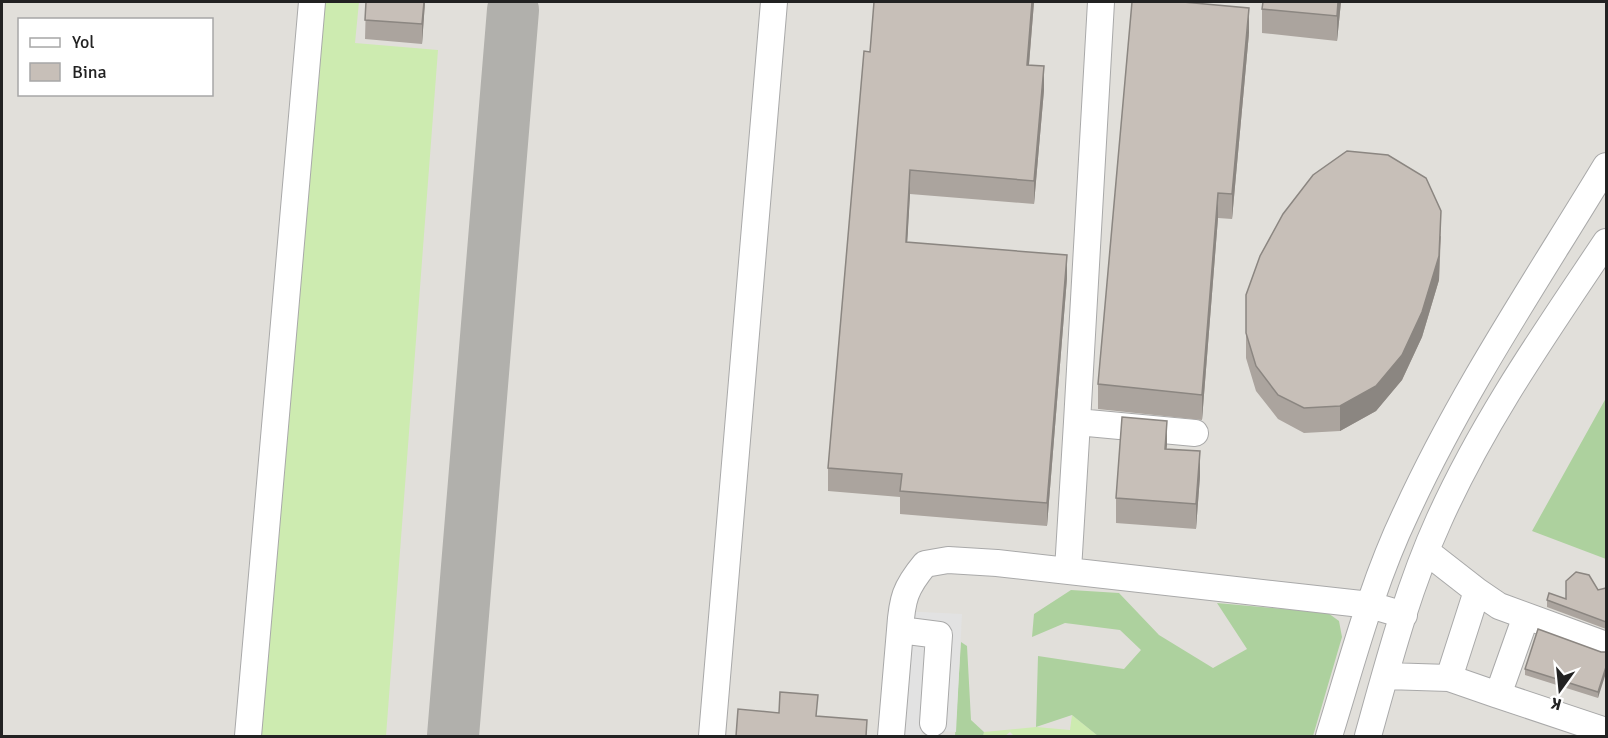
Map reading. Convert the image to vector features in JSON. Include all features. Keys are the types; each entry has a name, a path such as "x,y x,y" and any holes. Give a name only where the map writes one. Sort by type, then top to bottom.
{"street":[{"path":"248,736 312,2"},
{"path":"712,736 774,2"},
{"path":"1068,570 1101,2"},
{"path":"1329,736 1370,605 1404,515 1450,422 1606,166"},
{"path":"1576,216 1606,231"},
{"path":"1368,736 1404,615 1439,520 1497,407 1606,242"},
{"path":"1077,422 1195,433"},
{"path":"1427,552 1499,606 1606,645"},
{"path":"891,736 902,598 910,581 925,564 948,560 1068,570 1370,605 1404,615"},
{"path":"1460,682 1477,591"},
{"path":"1498,695 1526,616"},
{"path":"900,630 939,635 933,723"},
{"path":"1386,676 1460,682 1606,732"}],"shaded area":[{"path":"2,2 1606,2 1606,736 2,736"},
{"path":"901,611 962,614 956,732 922,730 921,736 891,736"}],"green space":[{"path":"323,2 359,2 355,43 438,50 386,736 257,736"},
{"path":"1606,398 1606,559 1532,531"},
{"path":"1071,590 1119,593 1159,635 1213,668 1247,649 1217,603 1328,613 1339,621 1342,637 1313,736 1098,736 1072,715 1036,727 1038,656 1124,669 1141,650 1120,630 1065,623 1032,637 1034,614"},
{"path":"961,642 967,646 971,720 984,732 983,736 955,736"},
{"path":"1072,715 1098,736 1014,736 1010,732 1005,736 983,736 984,732 1036,727 1070,730"}],"building":[{"path":"366,2 424,2 422,24 365,20"},
{"path":"874,2 1032,2 1027,65 1044,66 1034,181 910,170 906,242 1067,255 1047,503 900,491 902,474 828,468 864,51 870,52"},
{"path":"1132,2 1183,2 1249,8 1232,194 1218,193 1202,395 1098,384"},
{"path":"1263,2 1338,2 1337,16 1262,9"},
{"path":"1347,151 1388,155 1426,178 1441,211 1439,256 1422,312 1402,355 1376,386 1340,406 1304,408 1278,395 1256,366 1246,333 1246,295 1260,256 1283,214 1313,175"},
{"path":"1122,417 1167,421 1165,449 1200,451 1196,504 1116,498"},
{"path":"1576,572 1589,575 1598,590 1606,588 1606,622 1547,600 1549,593 1566,599 1566,581"},
{"path":"1538,629 1606,652 1606,667 1598,692 1525,669"},
{"path":"780,692 818,695 816,716 867,720 866,736 736,736 738,709 779,713"}],"taxiway":[{"path":"453,736 513,10"}]}
